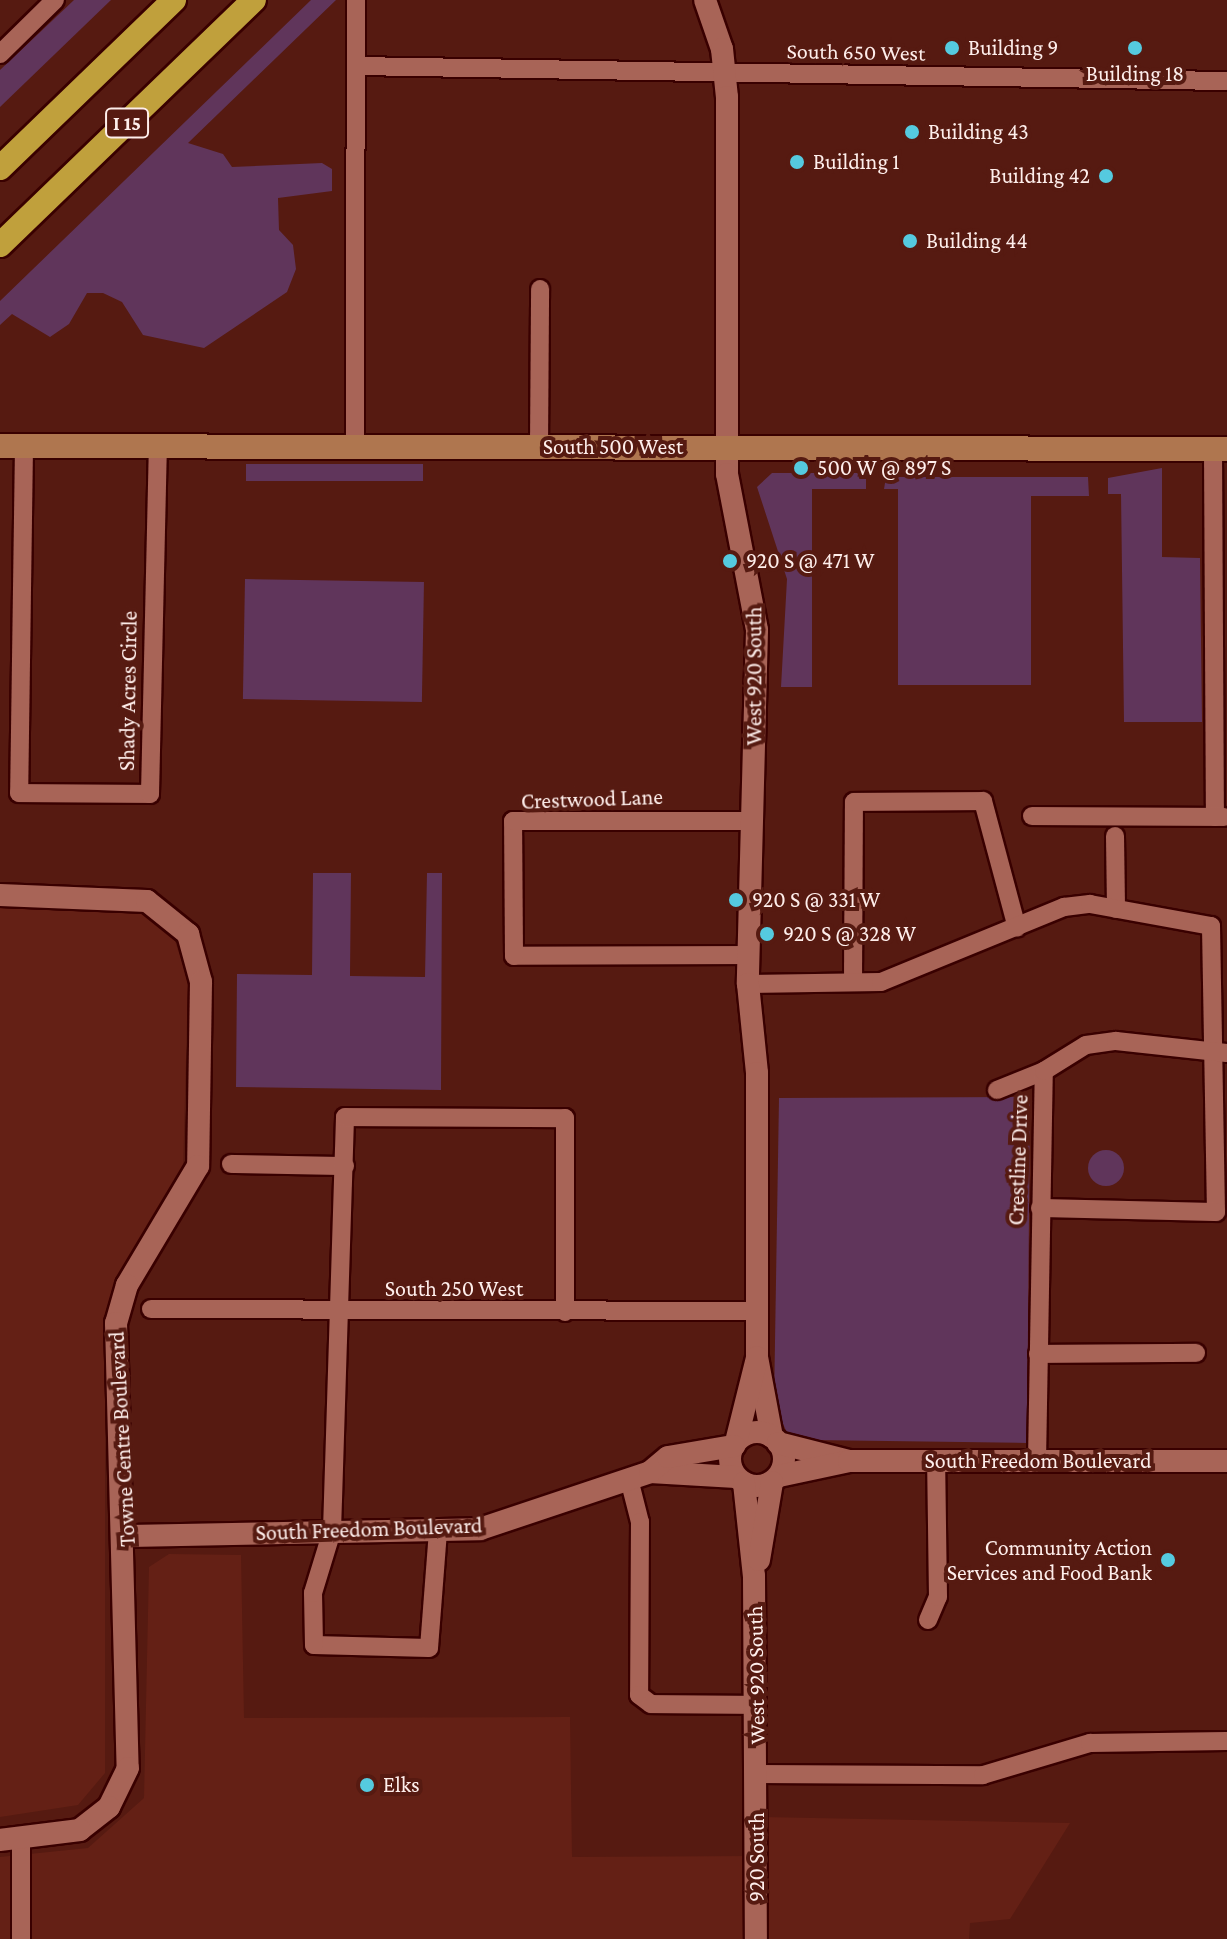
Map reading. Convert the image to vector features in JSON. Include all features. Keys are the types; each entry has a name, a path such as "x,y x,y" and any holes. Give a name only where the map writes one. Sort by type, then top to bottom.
{"highway":[{"name":"I 15","path":"0,168 174,0"},
{"name":"I 15","path":"0,245 254,0"}],"main road":[{"name":"South 500 West","path":"12,446 1220,449"}],"street":[{"path":"0,54 55,0"},
{"path":"355,446 356,0"},
{"name":"West 920 South","path":"705,0 725,73 725,448 756,613 748,984 757,1073 757,1357 775,1440 776,1479 754,1576"},
{"name":"South 650 West","path":"356,66 1227,81"},
{"path":"539,447 540,289"},
{"name":"Shady Acres Circle","path":"12,446 19,793 150,794 158,446"},
{"path":"1032,816 1221,817 1220,449"},
{"path":"853,982 854,802 983,801 1017,928"},
{"name":"Crestwood Lane","path":"748,955 514,956 513,821 750,821"},
{"path":"1115,836 1116,909"},
{"name":"Towne Centre Boulevard","path":"0,895 142,899 175,918 198,959 198,1166 118,1304 131,1741 125,1780 109,1807 80,1830 11,1840"},
{"path":"748,984 893,979 1064,907 1116,909 1211,926 1221,1053 1216,1212 1040,1208"},
{"name":"Crestline Drive","path":"1037,1461 1044,1071 1086,1045 1116,1041 1221,1053"},
{"path":"997,1090 1044,1071"},
{"path":"438,1531 433,1645 320,1650 312,1638 313,1593 332,1531 333,1359 341,1313 345,1117 565,1118 565,1312"},
{"path":"231,1164 345,1166"},
{"name":"South 250 West","path":"151,1309 341,1313 756,1311"},
{"path":"1038,1354 1196,1353"},
{"name":"West 920 South","path":"757,1357 735,1444 754,1576 757,1774"},
{"name":"South Freedom Boulevard","path":"127,1536 480,1529 640,1476 668,1457 735,1444 756,1432 849,1461"},
{"name":"South Freedom Boulevard","path":"640,1476 776,1479 849,1461 1227,1461"},
{"path":"928,1620 938,1597 936,1461"},
{"path":"640,1476 639,1695 651,1704 756,1705"},
{"path":"757,1774 983,1775 1090,1743 1227,1741"},
{"name":"920 South","path":"756,1939 757,1774"},
{"path":"11,1840 21,1939"}],"shaded area":[{"path":"74,0 111,0 0,107 0,70"},
{"path":"311,0 336,0 188,143 223,154 232,167 322,163 332,169 332,191 278,198 279,230 293,245 296,269 287,292 204,348 143,335 122,302 103,293 87,293 69,324 50,337 12,314 0,325 0,301"},
{"path":"246,464 423,464 423,481 246,481"},
{"path":"1162,468 1162,557 1200,558 1202,722 1124,722 1121,494 1108,494 1108,478"},
{"path":"772,473 866,473 866,489 812,489 812,687 781,687 787,579 757,487"},
{"path":"886,477 1088,477 1089,496 1031,496 1031,685 898,685 898,489 884,489"},
{"path":"245,579 424,582 422,702 243,699"},
{"path":"313,873 351,873 350,976 425,977 427,873 442,873 441,1090 236,1087 237,974 312,975"},
{"path":"0,907 136,910 172,932 188,980 183,1174 115,1283 105,1322 105,1773 78,1805 0,1817"},
{"path":"1030,1097 1027,1443 812,1440 787,1433 774,1403 779,1098"},
{"path":"1106,1150 1118,1156 1124,1168 1118,1180 1106,1186 1094,1180 1088,1168 1094,1156"},
{"path":"169,1554 241,1555 244,1718 570,1717 572,1857 756,1856 757,1817 1070,1823 1010,1919 970,1923 969,1939 0,1939 0,1857 88,1848 144,1798 149,1567"}],"place":[{"name":"Building 9","path":"952,48"},
{"name":"Building 18","path":"1135,48"},
{"name":"Building 43","path":"912,132"},
{"name":"Building 1","path":"797,162"},
{"name":"Building 42","path":"1106,176"},
{"name":"Building 44","path":"910,241"},
{"name":"500 W @ 897 S","path":"801,468"},
{"name":"920 S @ 471 W","path":"730,561"},
{"name":"920 S @ 331 W","path":"736,900"},
{"name":"920 S @ 328 W","path":"767,934"},
{"name":"Community Action Services and Food Bank","path":"1168,1560"},
{"name":"Elks","path":"367,1785"}]}
